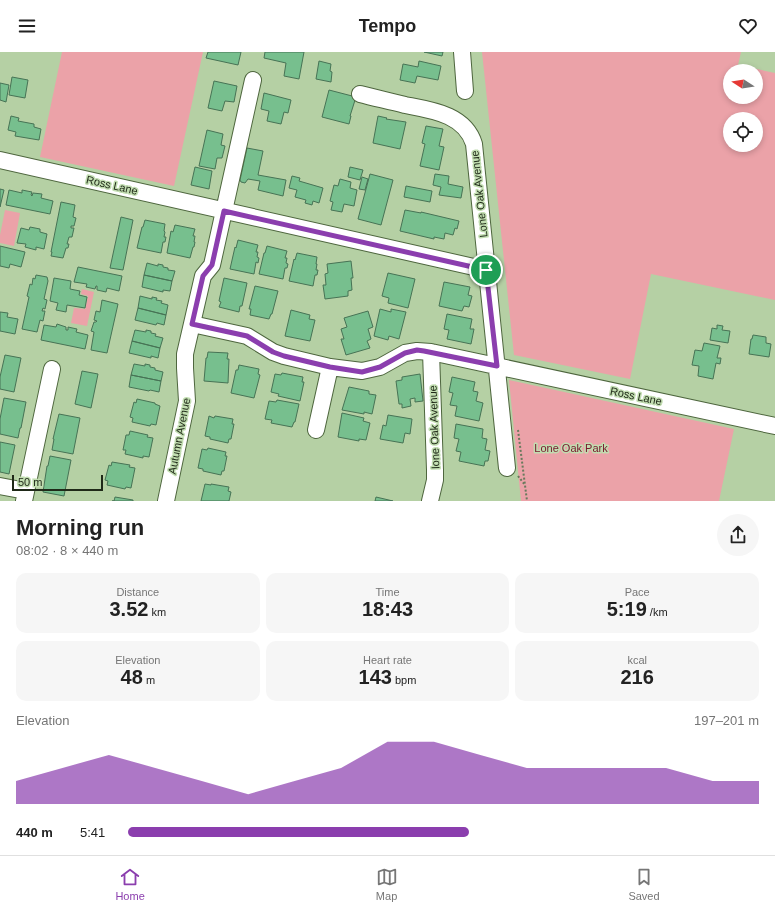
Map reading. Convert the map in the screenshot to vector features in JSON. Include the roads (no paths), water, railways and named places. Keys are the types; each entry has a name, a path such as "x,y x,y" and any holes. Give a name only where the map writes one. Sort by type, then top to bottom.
{"street":[{"path":"462,52 465,91"},
{"path":"224,211 253,80"},
{"name":"Lone Oak Avenue","path":"360,94 442,114 454,119 469,132 474,144 507,468"},
{"name":"Ross Lane","path":"0,160 486,270"},
{"name":"Autumn Avenue","path":"166,501 187,406 188,395 184,361 203,276 212,265 224,211"},
{"name":"Ross Lane","path":"192,324 247,336 278,354 330,367 356,371 368,371 380,367 405,353 417,350 775,426"},
{"name":"lone Oak Avenue","path":"430,501 435,480 436,456 431,352"},
{"path":"316,430 330,367"},
{"path":"0,486 25,496 52,368"}],"park label":[{"name":"Lone Oak Park","path":"571,448"}]}
